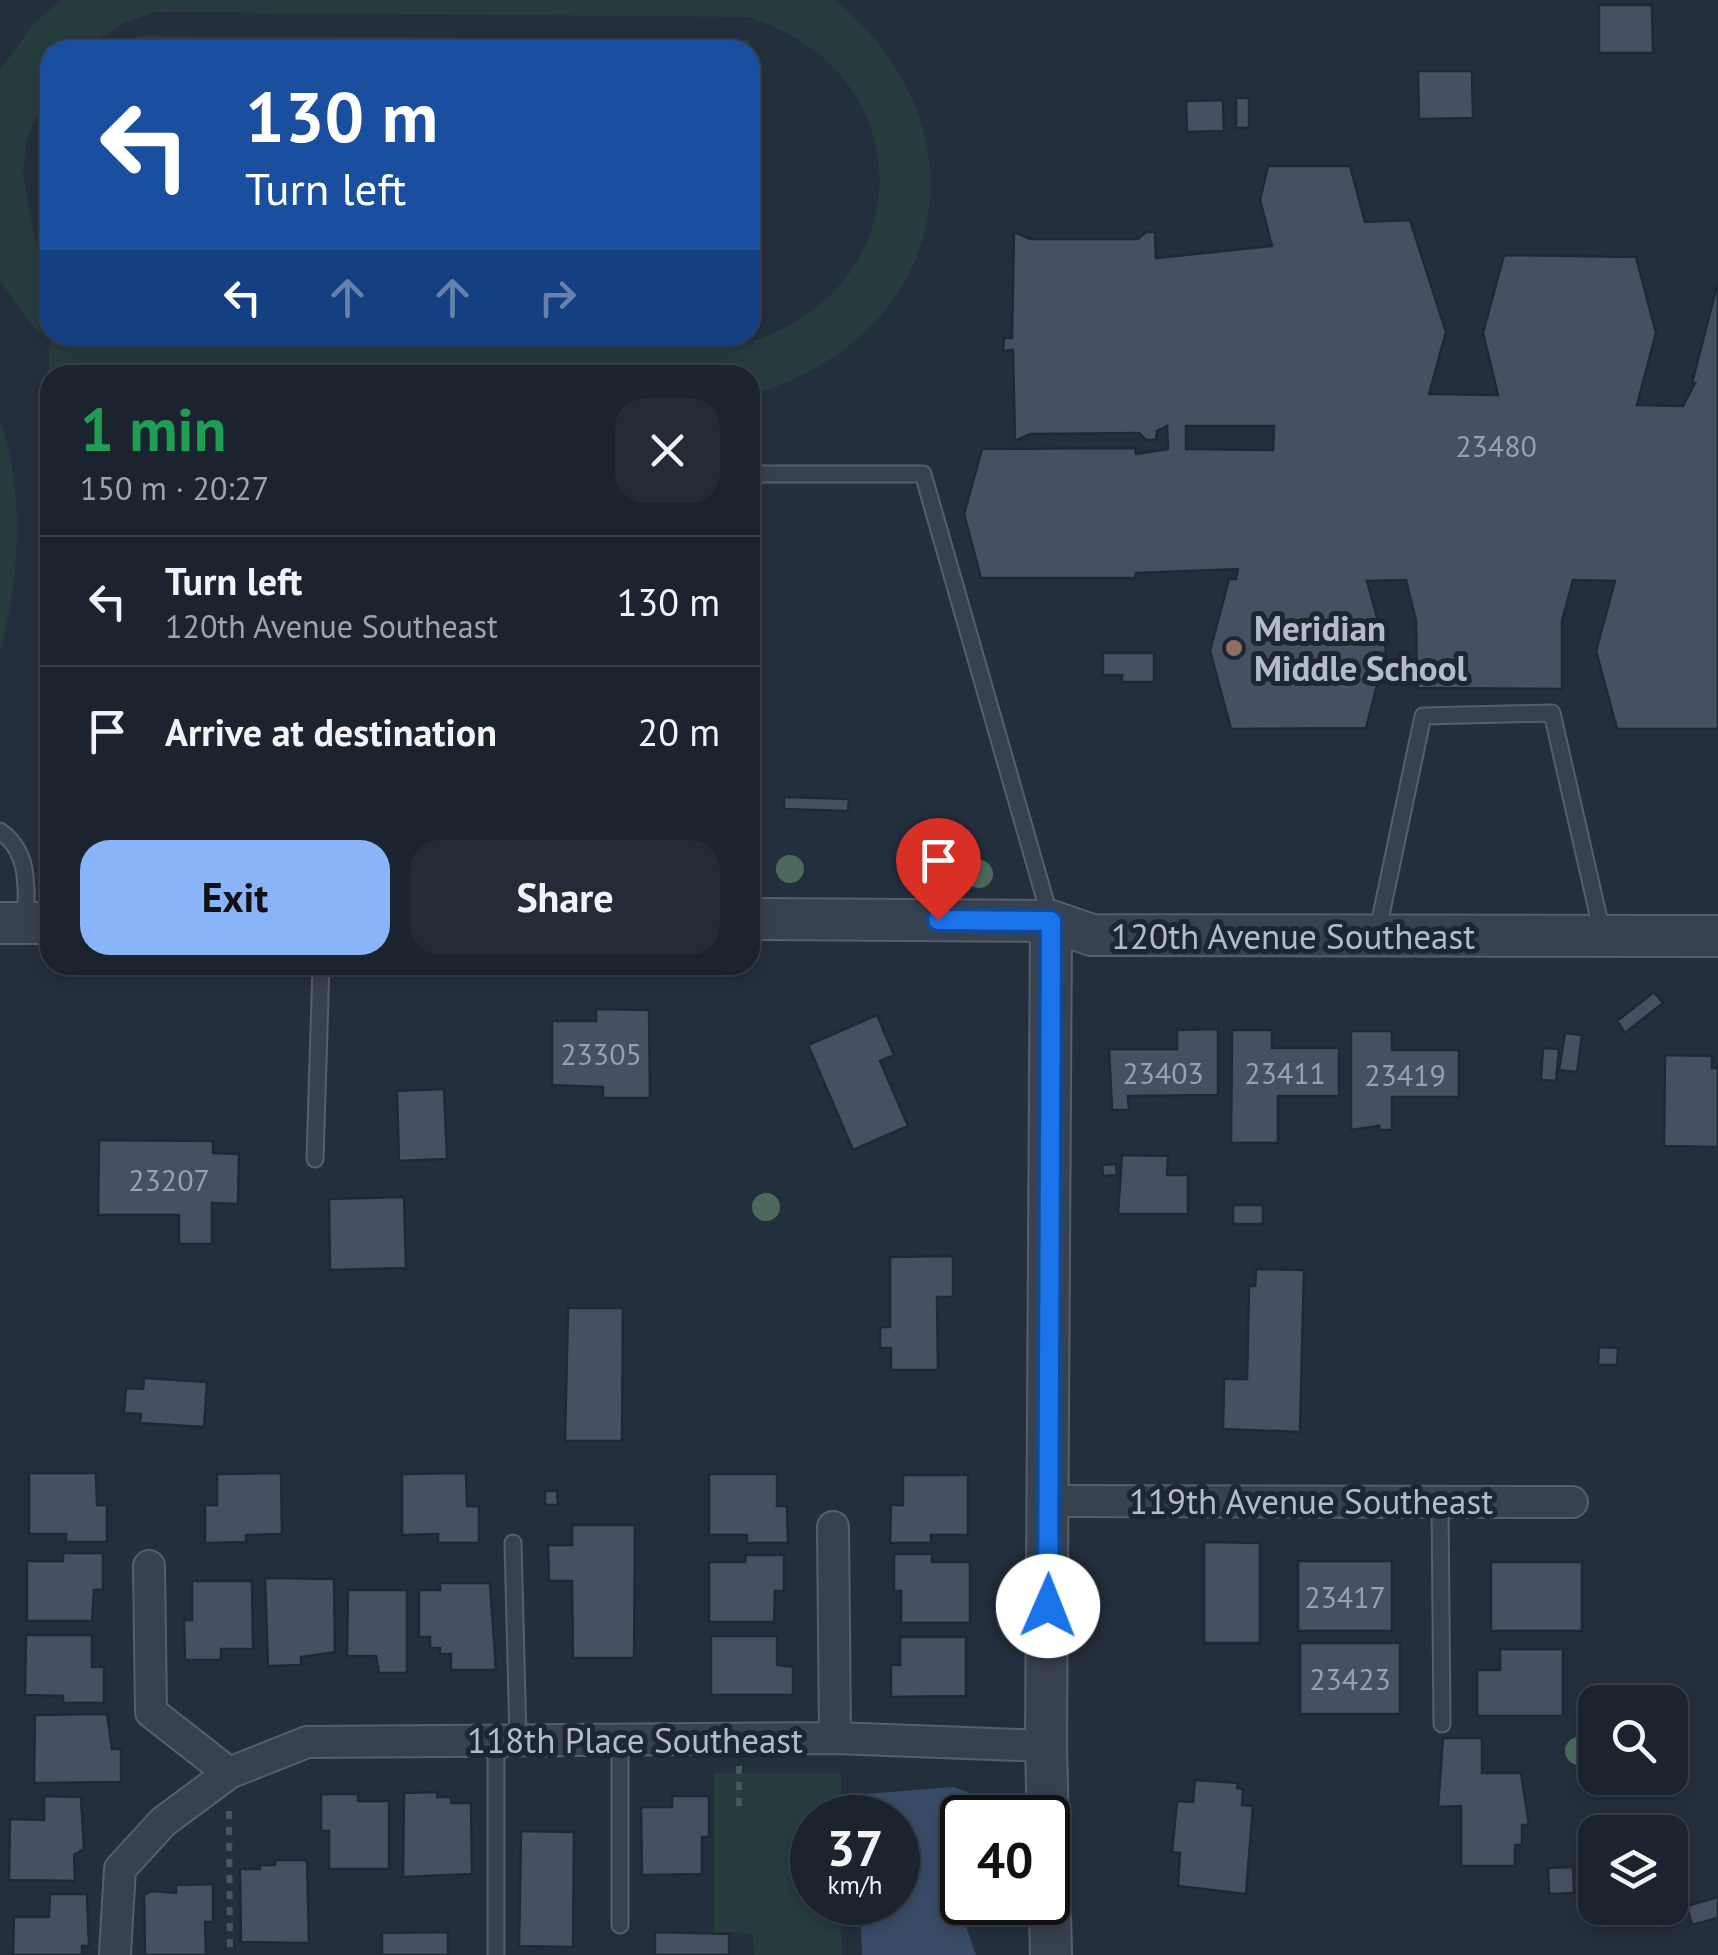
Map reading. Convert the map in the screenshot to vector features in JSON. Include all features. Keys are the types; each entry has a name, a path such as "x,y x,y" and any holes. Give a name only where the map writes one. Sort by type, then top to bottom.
{"street":[{"name":"120th Avenue Southeast","path":"760,919 1051,921 1092,935 1718,936"},
{"path":"1051,921 1046,1746 1051,1955"},
{"name":"119th Avenue Southeast","path":"1049,1500 1572,1502"},
{"path":"834,1528 835,1738"},
{"path":"149,1566 152,1712 229,1773"},
{"name":"118th Place Southeast","path":"115,1953 120,1870 163,1822 229,1773 307,1742 835,1738 1046,1746"}],"lane":[{"path":"760,474 923,474 1051,921"},
{"path":"1376,937 1424,716 1552,713 1603,936"},
{"path":"0,831 18,847 25,866 25,923"},
{"path":"315,1159 321,975"},
{"path":"1440,1502 1442,1724"},
{"path":"496,1955 513,1544"},
{"path":"620,1740 620,1925"}],"path":[{"path":"229,1773 230,1955"}],"green space":[{"path":"62,0 835,0 884,52 916,108 930,165 927,223 907,277 872,325 821,364 760,391 760,365 49,365 50,345 760,345 760,336 804,316 846,278 871,231 880,181 872,130 847,83 806,44 748,17 157,12 125,22 97,40 40,40 40,108 26,142 23,175 40,248 40,332 0,281 0,70 35,22"},
{"path":"137,35 750,40 137,40"},
{"path":"0,421 14,479 17,537 12,595 0,653"},
{"path":"714,1773 841,1773 841,1795 790,1795 790,1925 841,1925 842,1955 754,1955 753,1933 714,1932"}],"water":[{"path":"953,1787 970,1795 940,1795 940,1925 965,1925 976,1955 862,1955 861,1925 920,1925 920,1795 865,1794"}],"building":[{"path":"1599,5 1652,5 1653,53 1599,53"},
{"path":"1418,71 1472,71 1473,118 1419,119"},
{"path":"1236,98 1249,98 1249,128 1236,128"},
{"path":"1223,100 1224,131 1187,132 1186,101"},
{"path":"1268,166 1350,166 1365,222 1410,220 1446,332 1429,394 1498,395 1483,333 1504,255 1636,257 1656,333 1637,405 1683,406 1695,383 1718,282 1718,729 1617,729 1596,651 1615,581 1573,580 1562,621 1562,689 1417,688 1416,621 1406,580 1367,581 1386,650 1366,728 1231,729 1210,651 1229,579 1236,579 1238,569 1136,573 1135,578 981,578 964,514 982,449 1135,448 1136,454 1168,449 1167,426 1157,431 1156,440 1146,440 1139,433 1030,434 1015,441 1013,350 1003,351 1004,338 1012,338 1014,232 1030,239 1138,239 1146,232 1155,232 1156,258 1272,246 1260,200","holes":["1186,426 1274,426 1273,450 1186,449"]},
{"path":"1103,653 1154,653 1154,682 1122,682 1122,675 1103,675"},
{"path":"784,797 849,799 848,811 784,809"},
{"path":"1654,992 1663,1003 1625,1033 1617,1021"},
{"path":"596,1009 649,1010 650,1098 603,1098 603,1087 552,1085 552,1021 596,1021"},
{"path":"877,1015 894,1055 880,1061 908,1126 853,1150 808,1045"},
{"path":"1218,1029 1218,1095 1128,1096 1129,1110 1112,1110 1109,1049 1177,1049 1177,1030"},
{"path":"1232,1030 1272,1030 1272,1048 1339,1048 1339,1096 1278,1096 1278,1143 1231,1143"},
{"path":"1351,1031 1392,1031 1392,1050 1459,1050 1459,1097 1392,1097 1392,1130 1379,1130 1379,1126 1351,1130"},
{"path":"1565,1033 1582,1035 1577,1072 1559,1070"},
{"path":"1543,1048 1559,1049 1556,1081 1541,1080"},
{"path":"1665,1055 1712,1056 1712,1068 1718,1068 1718,1147 1664,1146"},
{"path":"444,1089 447,1159 399,1161 397,1091"},
{"path":"99,1140 213,1141 213,1153 239,1154 238,1204 212,1203 212,1244 179,1244 179,1215 98,1215"},
{"path":"1122,1155 1168,1156 1167,1175 1188,1175 1188,1214 1118,1214"},
{"path":"1116,1164 1117,1175 1103,1176 1102,1165"},
{"path":"404,1197 406,1268 330,1270 329,1199"},
{"path":"1233,1205 1263,1205 1263,1224 1233,1224"},
{"path":"953,1256 953,1297 937,1297 938,1370 891,1370 891,1348 880,1348 880,1327 890,1327 890,1257"},
{"path":"1256,1269 1304,1270 1300,1432 1223,1429 1224,1379 1247,1379 1249,1286 1255,1286"},
{"path":"568,1308 623,1308 622,1441 565,1441"},
{"path":"1599,1347 1618,1348 1617,1365 1598,1365"},
{"path":"144,1378 207,1382 204,1427 140,1423 141,1414 124,1413 126,1388 143,1389"},
{"path":"29,1473 96,1473 97,1505 107,1505 107,1542 66,1542 66,1534 29,1534"},
{"path":"281,1473 282,1534 246,1535 246,1542 205,1543 205,1505 217,1505 217,1474"},
{"path":"466,1473 467,1506 479,1506 479,1543 438,1543 438,1534 402,1535 402,1474"},
{"path":"709,1474 777,1474 777,1506 787,1506 788,1543 747,1543 747,1535 709,1535"},
{"path":"903,1475 968,1475 968,1535 931,1535 931,1543 890,1543 891,1505 903,1505"},
{"path":"545,1491 557,1491 558,1505 545,1505"},
{"path":"572,1525 635,1525 634,1658 573,1658 572,1581 549,1581 548,1545 572,1545"},
{"path":"1204,1542 1260,1543 1260,1643 1204,1643"},
{"path":"63,1553 103,1553 103,1590 94,1590 92,1621 27,1621 27,1561 63,1561"},
{"path":"894,1554 932,1554 932,1562 970,1562 970,1623 901,1623 901,1591 894,1591"},
{"path":"746,1555 784,1555 784,1591 775,1591 774,1622 709,1622 709,1562 745,1562"},
{"path":"1298,1561 1392,1561 1392,1631 1298,1631"},
{"path":"1491,1562 1582,1562 1582,1631 1491,1631"},
{"path":"265,1578 334,1579 335,1652 301,1657 301,1665 268,1666"},
{"path":"192,1581 252,1581 253,1649 221,1649 221,1660 185,1660 184,1620 192,1620"},
{"path":"440,1583 490,1583 496,1670 451,1670 451,1654 440,1654 440,1648 430,1648 430,1637 419,1637 419,1590 440,1590"},
{"path":"348,1590 407,1590 407,1673 379,1673 376,1656 347,1656"},
{"path":"26,1635 92,1635 92,1667 104,1667 104,1703 63,1703 63,1696 25,1695"},
{"path":"711,1636 777,1636 777,1665 793,1667 793,1695 711,1695"},
{"path":"900,1637 966,1637 966,1696 891,1697 891,1665 900,1665"},
{"path":"1300,1643 1400,1643 1400,1714 1300,1714"},
{"path":"1500,1649 1563,1649 1563,1716 1477,1716 1477,1670 1500,1670"},
{"path":"107,1714 112,1749 121,1749 121,1782 34,1783 35,1715"},
{"path":"1443,1738 1482,1738 1482,1773 1521,1773 1529,1825 1522,1825 1522,1845 1515,1845 1515,1866 1461,1866 1461,1806 1438,1807"},
{"path":"1195,1780 1238,1783 1237,1788 1243,1789 1242,1805 1253,1806 1246,1894 1178,1886 1180,1853 1172,1852 1177,1801 1193,1802"},
{"path":"437,1792 437,1797 451,1797 451,1803 471,1803 472,1874 403,1877 404,1793"},
{"path":"321,1794 358,1794 358,1801 389,1801 389,1869 329,1869 329,1831 321,1831"},
{"path":"44,1796 81,1797 84,1849 74,1855 75,1881 9,1880 10,1819 44,1820"},
{"path":"672,1796 709,1796 709,1837 702,1837 702,1874 642,1875 641,1807 672,1807"},
{"path":"521,1831 574,1832 573,1947 519,1946"},
{"path":"275,1860 307,1860 309,1943 241,1942 240,1869 260,1869 260,1865 275,1865"},
{"path":"1573,1867 1574,1893 1549,1894 1548,1868"},
{"path":"213,1884 213,1922 205,1922 206,1955 145,1955 144,1895 152,1891 176,1893 176,1885"},
{"path":"50,1894 87,1894 89,1946 82,1946 82,1955 13,1955 14,1917 49,1917"},
{"path":"1718,1897 1718,1918 1692,1925 1688,1906"},
{"path":"448,1932 448,1955 382,1955 382,1933"},
{"path":"655,1932 729,1934 729,1955 655,1955"}],"place":[{"name":"Meridian Middle School","path":"1234,648"}],"route":[{"path":"938,920 1051,921 1048,1606"}]}
